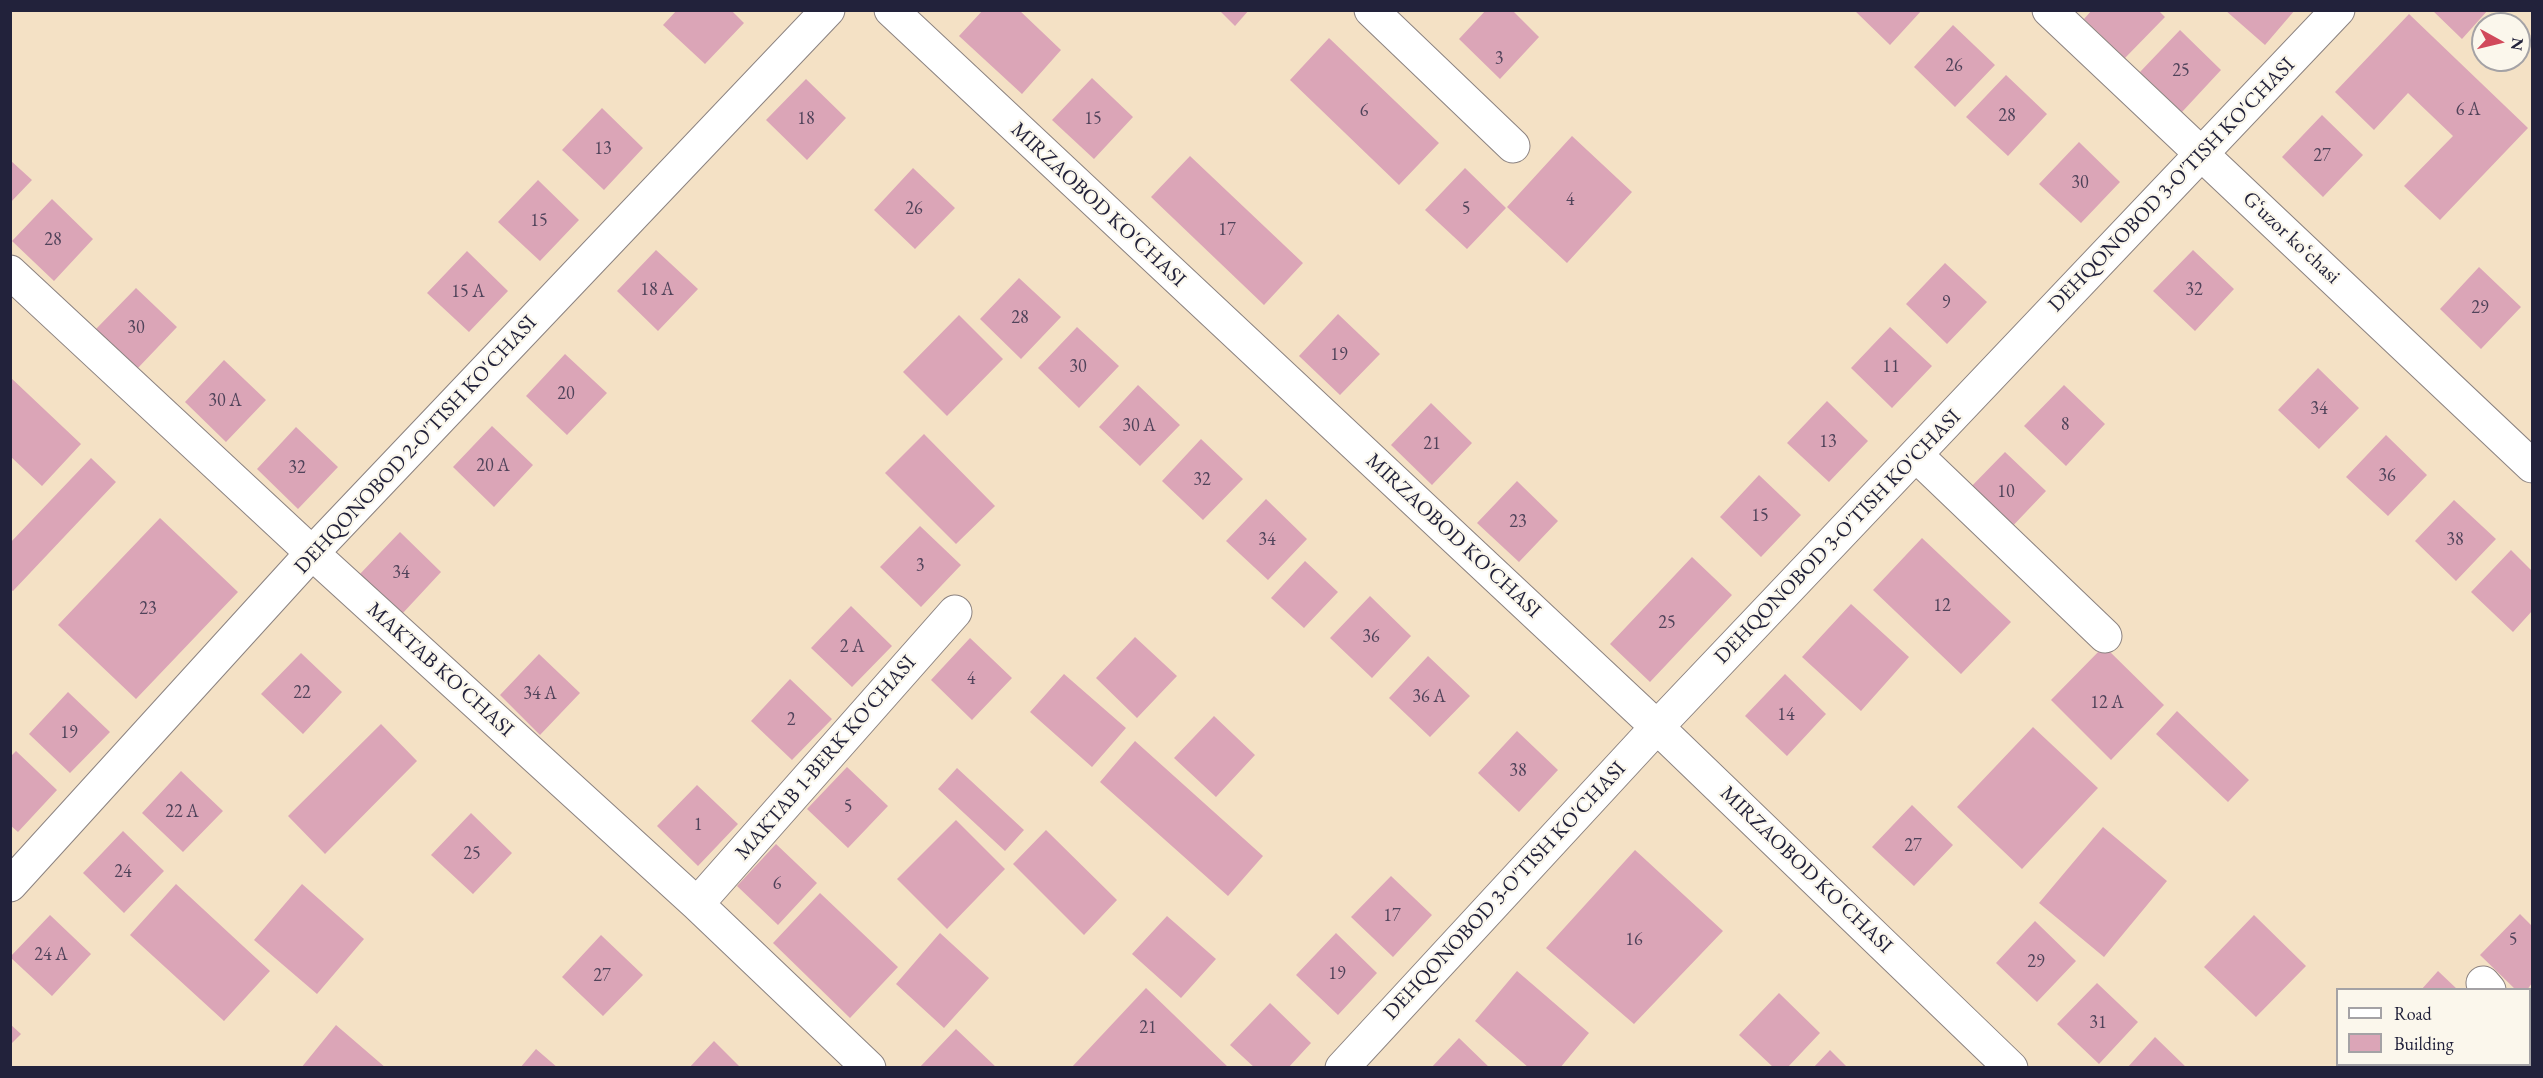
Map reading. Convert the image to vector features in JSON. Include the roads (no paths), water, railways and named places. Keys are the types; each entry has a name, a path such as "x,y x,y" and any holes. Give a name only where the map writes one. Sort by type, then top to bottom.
{"street":[{"name":"DEHQONOBOD 2-O'TISH KO'CHASI","path":"10,885 312,553 828,10"},
{"name":"MIRZAOBOD KO'CHASI","path":"891,10 1657,727 2011,1068"},
{"path":"1371,10 1512,146"},
{"name":"Gʻuzor koʻchasi","path":"2049,10 2532,466"},
{"name":"DEHQONOBOD 3-O'TISH KO'CHASI","path":"1342,1068 1657,727 2338,10"},
{"name":"MAKTAB KO'CHASI","path":"10,272 312,553 697,904 870,1068"},
{"path":"1916,455 2105,636"},
{"name":"MAKTAB 1-BERK KO'CHASI","path":"697,904 955,612"}]}
